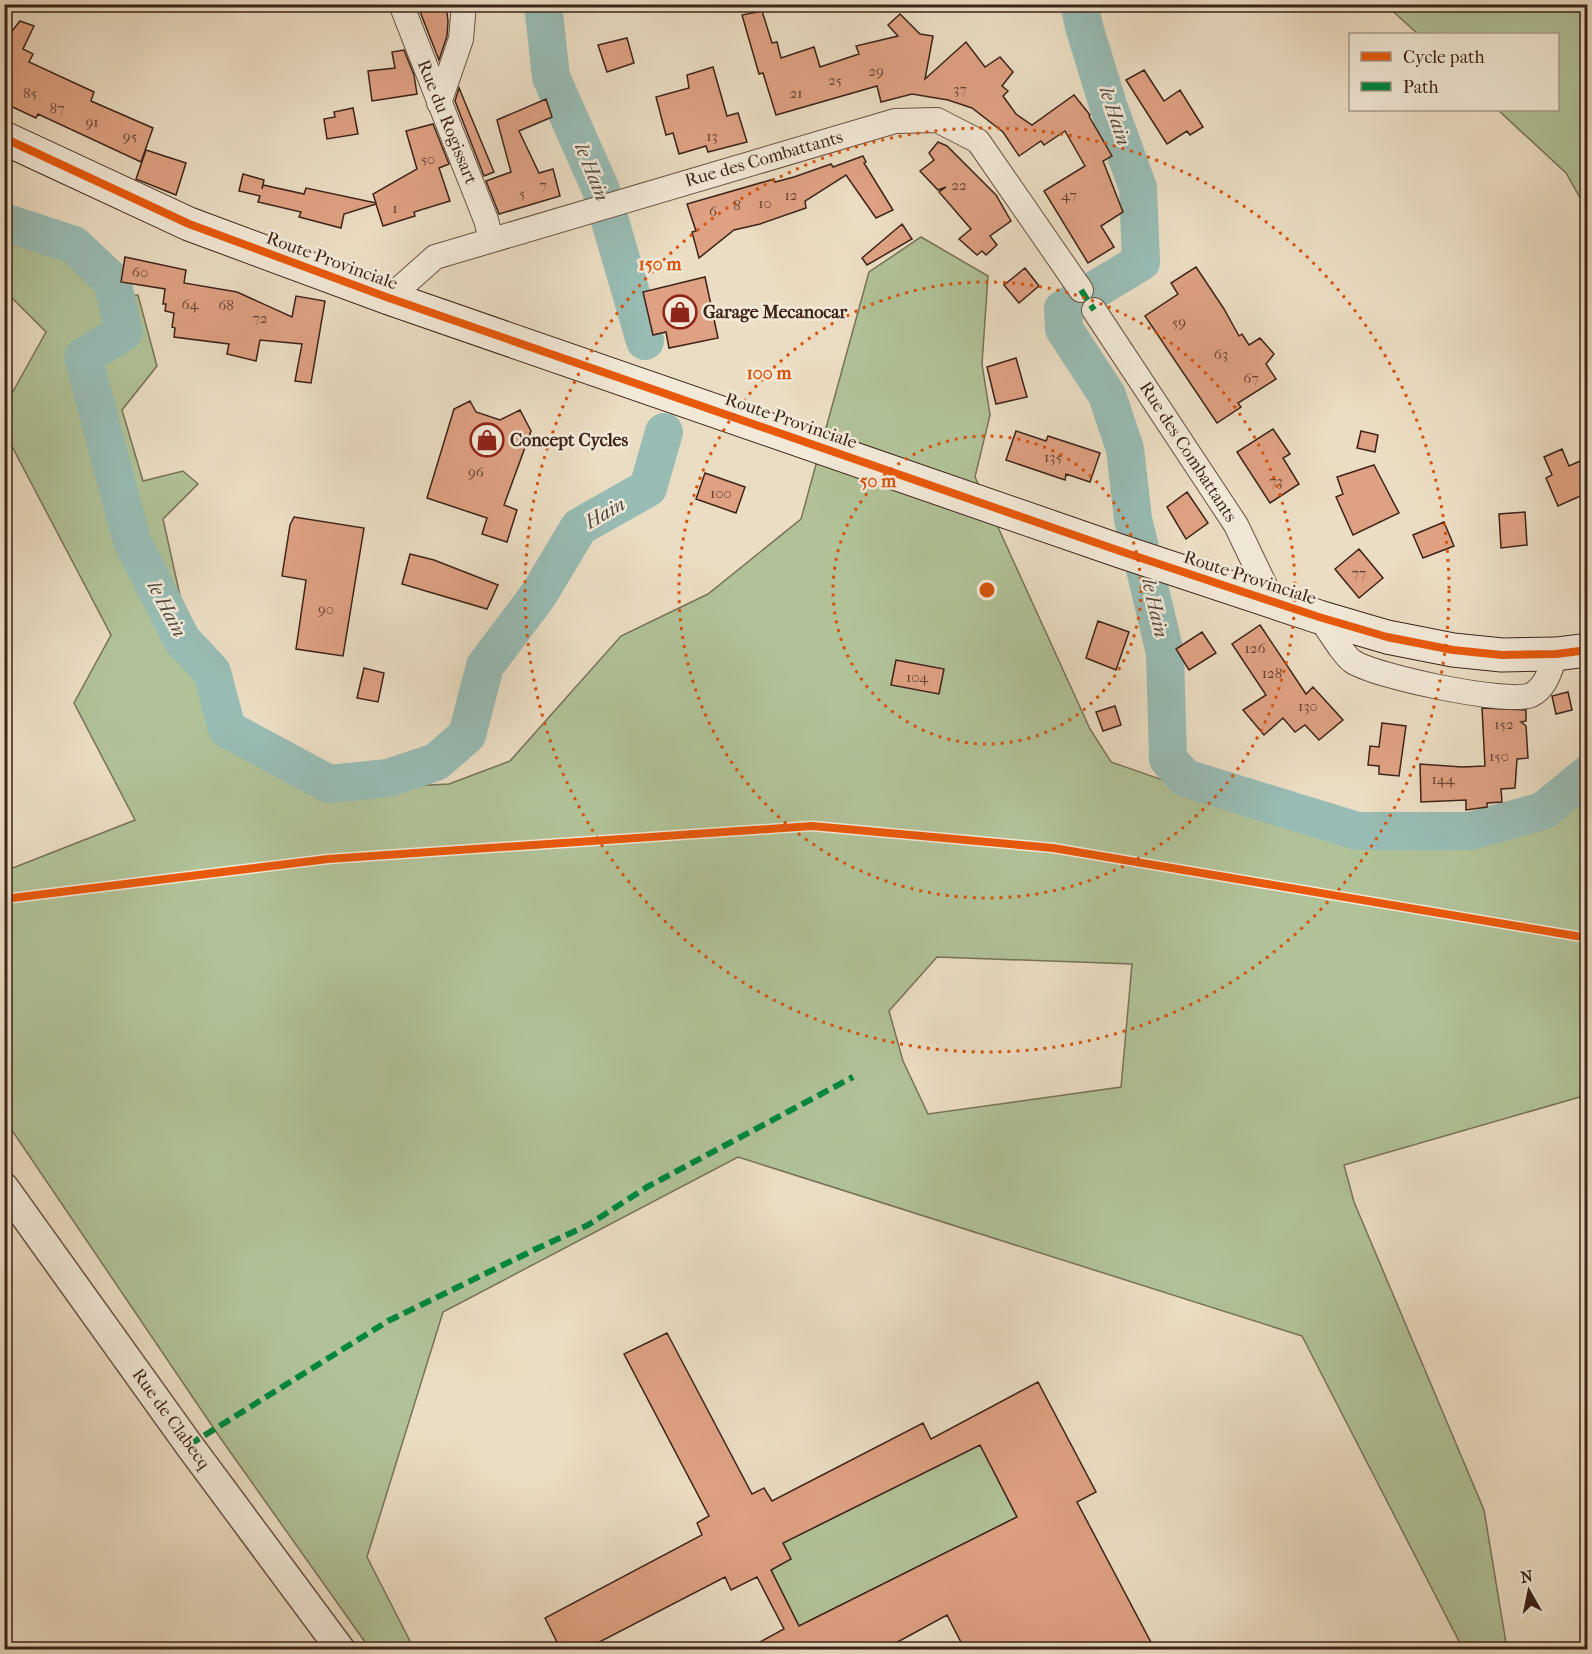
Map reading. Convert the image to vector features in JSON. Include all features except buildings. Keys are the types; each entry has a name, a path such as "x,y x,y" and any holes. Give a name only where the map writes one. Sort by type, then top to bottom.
{"main road":[{"name":"Route Provinciale","path":"4,138 189,224 389,298 1120,551 1319,617 1387,637 1454,650 1502,655 1572,652"}],"street":[{"name":"Rue du Rogissart","path":"401,4 486,220 491,239"},
{"path":"439,103 461,39 464,4"},
{"name":"Rue des Combattants","path":"389,298 435,257 895,121 937,120 978,141 1081,290"},
{"name":"Rue des Combattants","path":"1094,310 1236,525 1272,600"},
{"name":"Rue de Clabecq","path":"4,1187 189,1445 341,1650"}],"green space":[{"path":"1386,5 1587,5 1587,210 1566,173 1499,111 1559,111 1559,33 1417,33"},
{"path":"5,232 59,255 106,298 138,295 157,366 122,410 143,481 183,471 198,484 163,519 183,609 171,650 196,663 213,721 243,753 307,791 449,784 510,761 621,636 708,594 801,519 869,272 921,237 988,276 982,364 990,415 975,477 1090,729 1111,762 1300,828 1531,827 1587,788 1587,1095 1344,1165 1354,1202 1484,1510 1507,1649 1463,1649 1302,1336 738,1157 443,1312 367,1557 414,1649 370,1649 221,1439 5,1120 5,871 135,820 74,703 111,635 5,433 5,406 46,332 5,291","holes":["937,957 1132,964 1121,1087 928,1114 903,1061 889,1011"]},
{"path":"980,1445 1017,1517 799,1626 771,1570 791,1559 783,1543"}],"waterway":[{"name":"le Hain","path":"543,4 551,77 601,190 645,341"},
{"name":"le Hain","path":"1079,4 1109,108 1138,188 1141,262 1063,309 1064,329 1107,395 1125,449 1133,519 1165,653 1168,759 1185,778 1357,831 1470,831 1543,811 1588,774"},
{"name":"le Hain","path":"4,222 74,245 112,281 124,332 83,357 132,541 182,640 212,672 227,729 329,784 388,778 436,762 467,735 485,666 539,594 579,527 648,488 664,432"}],"marked path":[{"path":"1081,290 1094,310"},
{"path":"189,1445 388,1321 588,1225 647,1187 853,1077"}],"cycle path":[{"path":"4,138 189,224 389,298 1120,551 1319,617 1387,637 1453,650 1502,655 1556,654 1588,650"},
{"path":"4,899 328,859 812,826 1053,848 1588,938"}],"place":[{"name":"Garage Mecanocar","path":"680,312"},
{"name":"Concept Cycles","path":"487,440"}],"water label":[{"name":"Hain","path":"605,513"}]}
